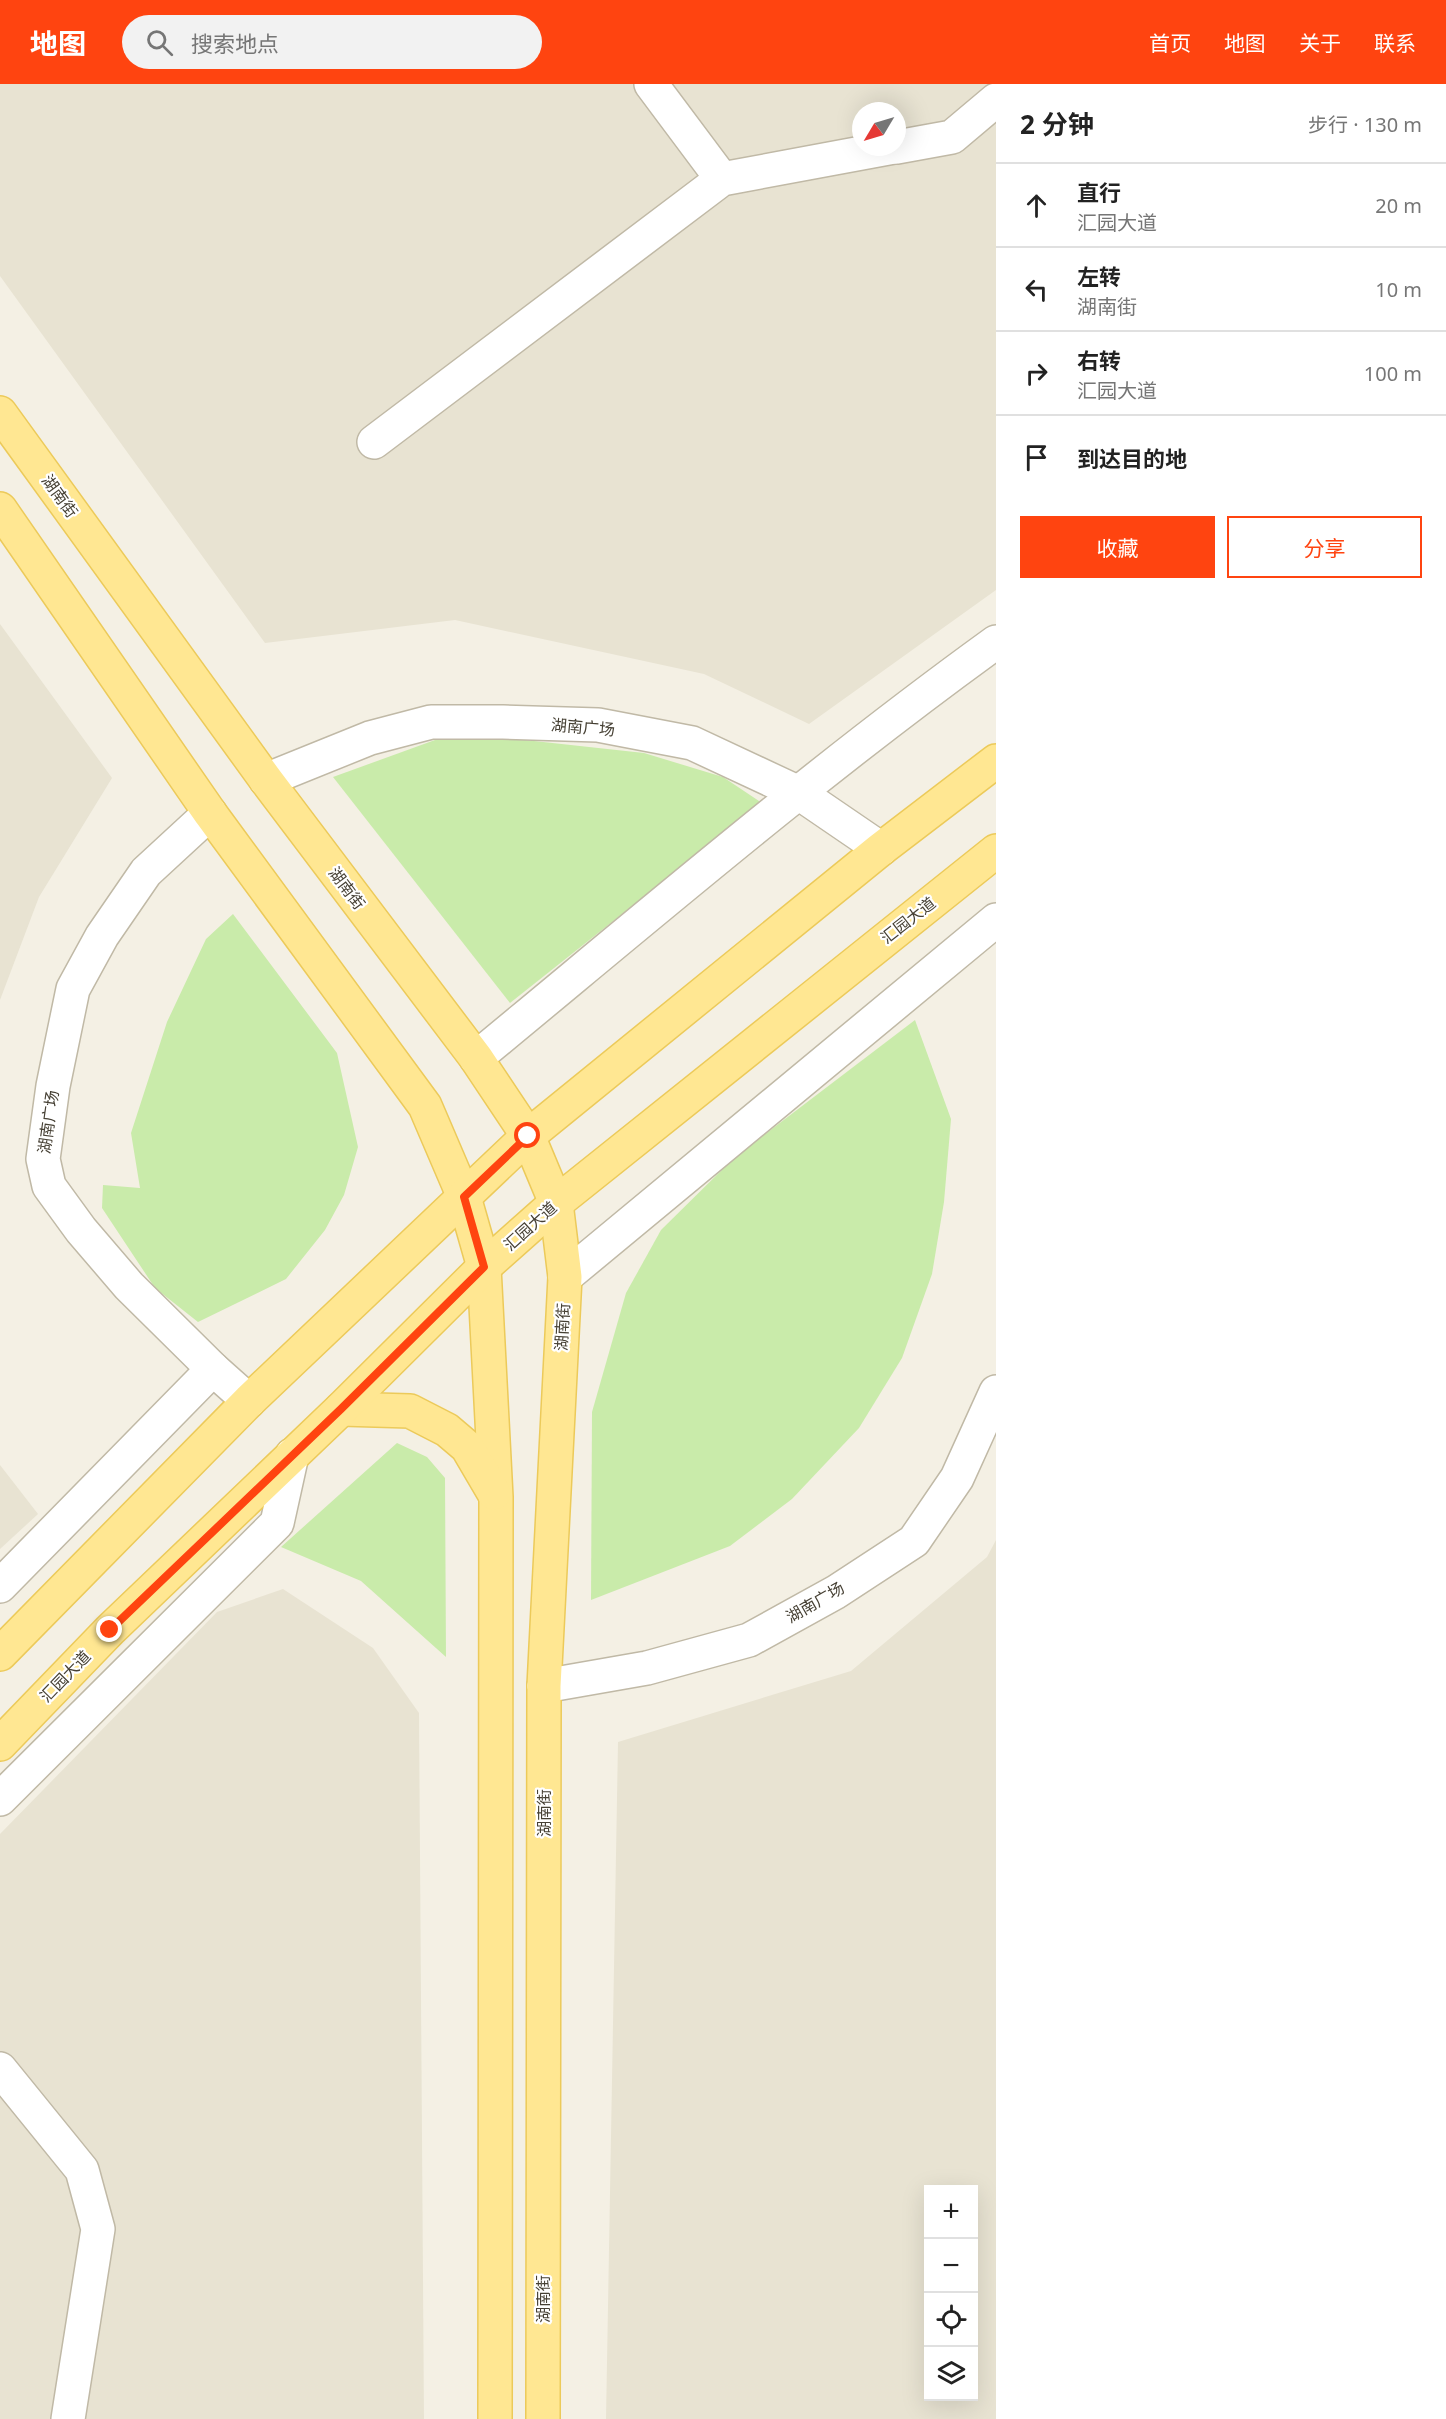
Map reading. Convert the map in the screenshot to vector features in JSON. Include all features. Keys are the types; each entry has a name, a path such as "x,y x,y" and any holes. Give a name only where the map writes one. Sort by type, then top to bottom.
{"main road":[{"name":"湖南街","path":"0,413 266,780 476,1058 528,1136 556,1203 565,1277 544,1686 543,2419"},
{"path":"0,509 210,813 425,1106 464,1197 484,1267 496,1497 495,2419"},
{"path":"0,1654 249,1401 528,1136 881,849 996,761"},
{"name":"汇园大道","path":"0,1744 110,1630 341,1409 484,1267 556,1203 996,851"},
{"path":"341,1409 410,1411 447,1430 467,1447 496,1497"}],"street":[{"path":"651,84 722,179"},
{"path":"906,145 952,136 996,100"},
{"path":"374,442 722,179 852,155"},
{"path":"476,1058 799,793 915,701 996,642"},
{"name":"湖南广场","path":"266,780 370,738 431,722 598,725 692,743 799,793 881,849"},
{"name":"湖南广场","path":"210,813 146,872 102,936 73,989 53,1086 43,1159 49,1186 81,1230 129,1286 213,1369 249,1401"},
{"path":"565,1277 996,920"},
{"path":"0,1586 213,1369"},
{"name":"湖南广场","path":"544,1686 647,1668 749,1640 836,1592 914,1541 957,1478 996,1392"},
{"path":"0,1799 277,1523 292,1455"},
{"path":"0,2069 82,2170 98,2229 68,2419"}],"shaded area":[{"path":"0,84 996,84 996,590 809,724 704,674 455,620 265,643 0,276"},
{"path":"0,624 112,778 39,897 0,1000"},
{"path":"0,1465 38,1514 0,1549"},
{"path":"996,1540 996,2419 606,2419 618,1742 851,1671 987,1557"},
{"path":"283,1589 373,1648 419,1713 424,2419 0,2419 0,1834 217,1612"}],"green space":[{"path":"435,740 525,740 644,753 723,777 762,803 510,1003 333,777"},
{"path":"233,914 337,1053 358,1147 344,1195 325,1230 286,1279 198,1322 155,1288 102,1208 103,1185 140,1188 131,1133 167,1022 206,939"},
{"path":"915,1020 951,1119 944,1202 932,1274 902,1358 859,1428 792,1499 730,1546 591,1600 592,1412 626,1293 661,1230 735,1157"},
{"path":"397,1443 427,1457 445,1478 446,1657 361,1581 281,1547"}],"route":[{"path":"110,1630 341,1409 484,1267 464,1197 528,1136"}]}
